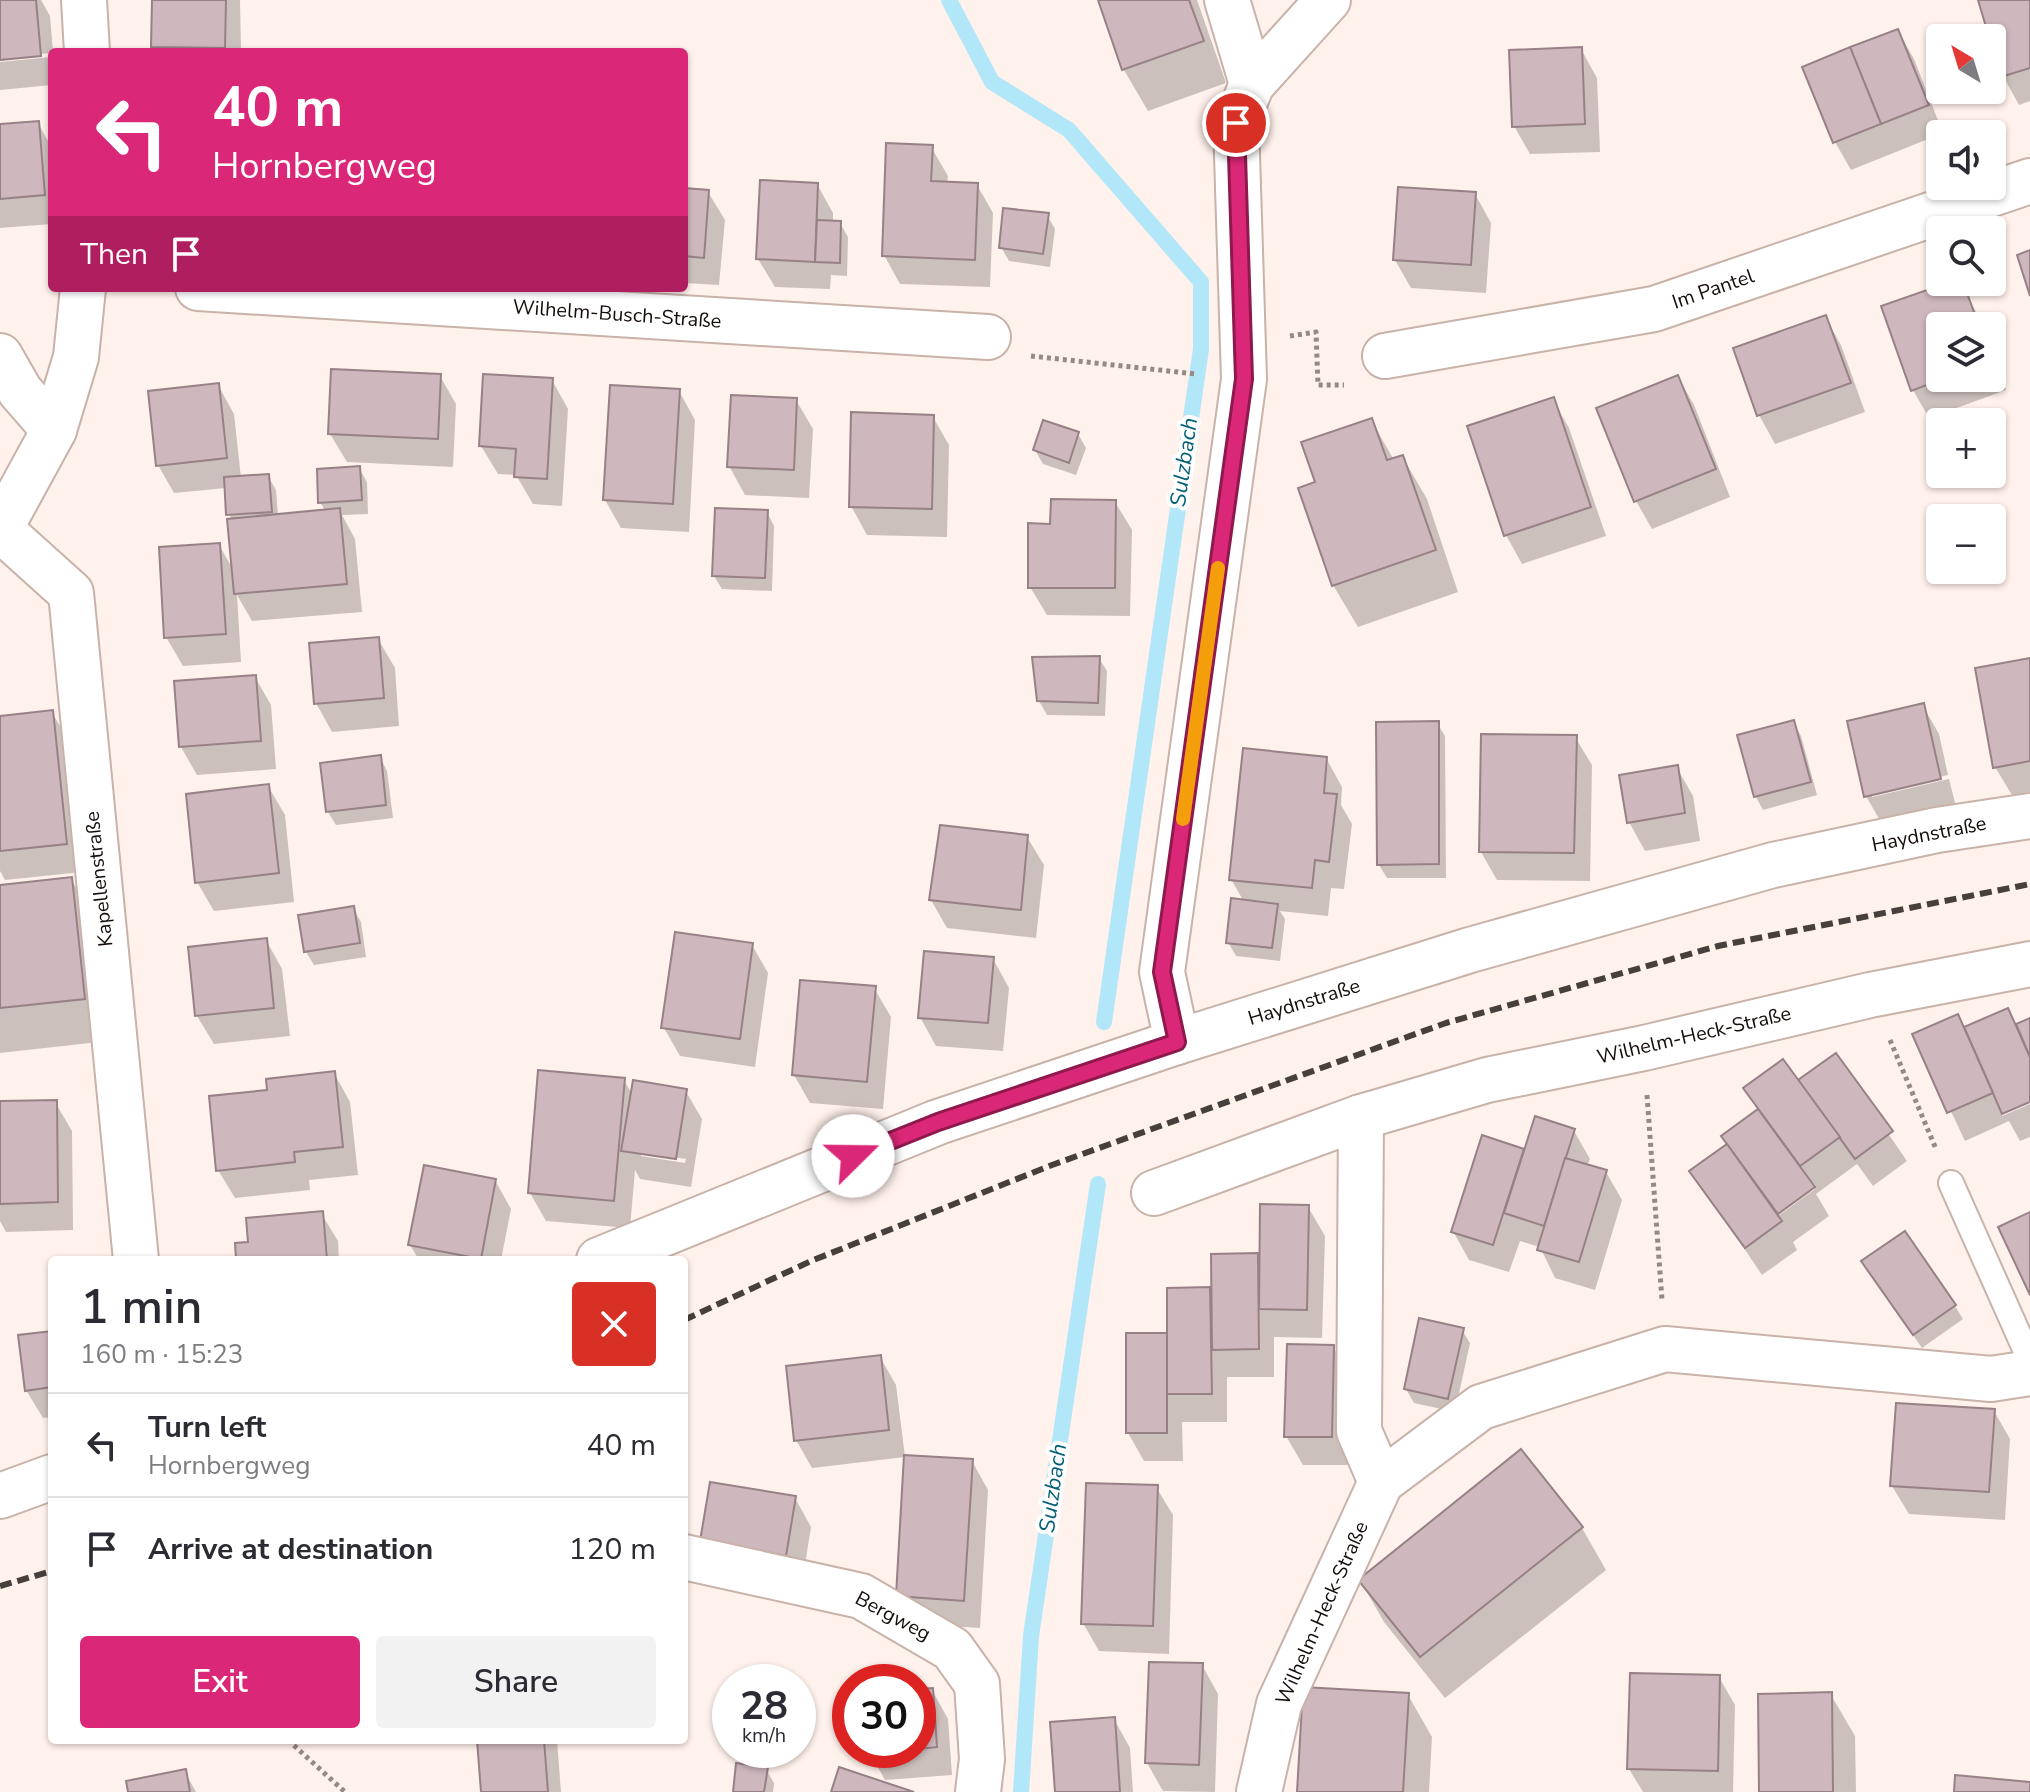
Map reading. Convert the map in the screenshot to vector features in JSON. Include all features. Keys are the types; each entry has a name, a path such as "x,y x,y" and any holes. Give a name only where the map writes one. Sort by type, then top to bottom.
{"street":[{"path":"84,0 87,48"},
{"path":"1227,0 1252,84"},
{"path":"1177,1042 1162,972 1224,377 1236,123 1252,84 1328,0"},
{"name":"Im Pantel","path":"1370,371 1654,309 2030,181"},
{"path":"0,529 54,430 76,357 83,292"},
{"name":"Wilhelm-Busch-Straße","path":"254,292 1007,346"},
{"path":"0,356 20,391 54,430"},
{"name":"Kapellenstraße","path":"0,529 71,593 136,1256"},
{"name":"Haydnstraße","path":"609,1256 938,1122 1177,1042 1470,950 1773,865 1937,830 2030,816"},
{"name":"Wilhelm-Heck-Straße","path":"1154,1193 1361,1117 1487,1080 1644,1048 1870,995 2030,964"},
{"path":"1361,1117 1359,1431 1381,1482"},
{"name":"Wilhelm-Heck-Straße","path":"1259,1792 1279,1704 1381,1482 1481,1407 1665,1349 1991,1379 2030,1373"},
{"path":"0,1496 48,1478"},
{"name":"Bergweg","path":"688,1558 861,1596 952,1649 977,1684 982,1759 978,1792"}],"lane":[{"path":"1951,1183 2030,1360"}],"path":[{"path":"1007,346 1135,368 1282,379 1290,335 1316,332 1318,385 1370,371"},
{"path":"1870,995 1951,1183"},
{"path":"1644,1048 1665,1349"},
{"path":"292,1744 345,1792"}],"building":[{"path":"0,0 36,0 41,56 0,60"},
{"path":"152,0 226,0 225,48 151,47"},
{"path":"1098,0 1189,0 1204,41 1122,70"},
{"path":"1978,0 2030,0 2030,68 2006,75 2006,24 1985,24"},
{"path":"1898,29 1926,104 1929,105 1881,124 1850,47"},
{"path":"1582,47 1585,124 1512,127 1509,50"},
{"path":"1850,47 1881,124 1833,143 1802,67"},
{"path":"39,121 45,195 0,199 0,124"},
{"path":"886,143 933,145 931,181 978,183 975,260 882,256"},
{"path":"760,180 818,183 815,262 756,259"},
{"path":"1398,187 1476,192 1471,265 1393,260"},
{"path":"688,188 709,190 704,258 688,256"},
{"path":"1003,208 1049,213 1043,254 999,248"},
{"path":"817,220 841,221 840,263 815,262"},
{"path":"2030,250 2030,296 2017,255"},
{"path":"1926,290 1926,296 1968,296 1974,312 1926,312 1926,385 1911,391 1881,306"},
{"path":"1826,315 1851,383 1757,416 1733,348"},
{"path":"331,369 441,374 438,439 328,434"},
{"path":"483,374 553,378 547,479 514,477 516,449 479,446"},
{"path":"1678,375 1716,469 1634,502 1596,408"},
{"path":"219,383 227,458 156,466 148,391"},
{"path":"610,385 680,389 673,504 603,500"},
{"path":"731,395 797,398 794,470 727,467"},
{"path":"1554,397 1591,507 1504,536 1467,426"},
{"path":"851,412 934,415 932,509 849,507"},
{"path":"1372,418 1387,460 1403,455 1436,550 1332,586 1298,488 1315,482 1301,442"},
{"path":"1043,420 1079,432 1069,463 1033,450"},
{"path":"360,466 362,500 318,503 317,469"},
{"path":"269,474 272,512 226,515 224,477"},
{"path":"1051,499 1116,500 1115,588 1028,588 1028,523 1050,524"},
{"path":"340,508 347,584 234,594 227,519"},
{"path":"715,508 768,510 765,578 712,576"},
{"path":"220,543 226,634 164,638 159,547"},
{"path":"379,637 384,698 314,704 309,643"},
{"path":"1100,656 1098,703 1037,701 1032,657"},
{"path":"2030,658 2030,761 1993,768 1975,668"},
{"path":"256,675 261,741 179,747 174,681"},
{"path":"1924,703 1941,779 1864,797 1847,721"},
{"path":"53,710 67,844 0,851 0,716"},
{"path":"1794,720 1811,782 1754,797 1737,735"},
{"path":"1439,721 1439,864 1377,865 1376,722"},
{"path":"1481,734 1577,735 1574,853 1479,852"},
{"path":"1243,748 1327,757 1324,793 1337,794 1329,862 1315,860 1312,888 1229,880"},
{"path":"381,755 386,805 326,812 320,763"},
{"path":"1678,765 1685,813 1627,823 1619,775"},
{"path":"269,784 279,873 195,883 186,794"},
{"path":"940,825 1028,835 1021,910 929,900"},
{"path":"72,877 85,999 0,1008 0,885"},
{"path":"1231,898 1278,904 1272,948 1226,943"},
{"path":"354,906 360,943 304,952 298,915"},
{"path":"675,932 753,943 740,1039 661,1028"},
{"path":"267,938 274,1008 195,1016 188,947"},
{"path":"924,951 994,957 988,1023 918,1018"},
{"path":"800,980 876,986 867,1082 792,1075"},
{"path":"2008,1008 2030,1057 2030,1102 2002,1114 1964,1027"},
{"path":"1958,1014 1993,1093 1947,1113 1912,1034"},
{"path":"2030,1018 2030,1057 2016,1024"},
{"path":"1836,1053 1893,1131 1855,1159 1798,1080"},
{"path":"1783,1059 1840,1137 1800,1166 1743,1088"},
{"path":"538,1070 625,1078 614,1201 528,1193"},
{"path":"335,1071 343,1147 294,1152 295,1162 216,1171 209,1096 267,1090 266,1079"},
{"path":"633,1080 687,1089 676,1159 621,1151"},
{"path":"57,1100 58,1202 0,1204 0,1101"},
{"path":"1758,1109 1815,1187 1778,1214 1721,1136"},
{"path":"1535,1116 1575,1129 1544,1226 1504,1213"},
{"path":"1482,1135 1524,1149 1493,1245 1451,1232"},
{"path":"1727,1144 1782,1221 1745,1248 1689,1171"},
{"path":"1565,1158 1607,1170 1579,1262 1537,1250"},
{"path":"424,1165 496,1179 482,1256 408,1245"},
{"path":"1260,1204 1309,1205 1307,1310 1259,1309"},
{"path":"323,1211 327,1256 236,1256 235,1243 248,1242 246,1218"},
{"path":"2030,1212 2030,1295 1998,1227"},
{"path":"1905,1231 1956,1305 1913,1335 1861,1261"},
{"path":"1258,1253 1259,1349 1212,1350 1211,1254"},
{"path":"1210,1287 1212,1394 1167,1394 1167,1288"},
{"path":"1419,1318 1464,1328 1448,1399 1404,1389"},
{"path":"48,1331 48,1388 25,1391 18,1335"},
{"path":"1126,1333 1167,1333 1167,1433 1126,1433"},
{"path":"1287,1344 1334,1345 1332,1437 1284,1437"},
{"path":"881,1355 889,1430 794,1441 786,1366"},
{"path":"1896,1403 1995,1409 1989,1492 1890,1486"},
{"path":"1521,1449 1583,1527 1420,1657 1358,1580"},
{"path":"904,1455 973,1459 964,1601 896,1596"},
{"path":"710,1482 796,1496 786,1556 700,1541"},
{"path":"1086,1483 1158,1485 1153,1626 1081,1624"},
{"path":"1149,1662 1203,1663 1199,1765 1145,1763"},
{"path":"1630,1673 1720,1675 1718,1771 1627,1769"},
{"path":"1303,1687 1409,1693 1403,1792 1297,1792"},
{"path":"1832,1692 1833,1792 1759,1792 1758,1694"},
{"path":"1115,1717 1120,1792 1055,1792 1050,1722"},
{"path":"477,1744 544,1744 548,1792 481,1792"},
{"path":"735,1768 768,1768 764,1792 733,1792"},
{"path":"839,1768 842,1768 914,1792 831,1792"},
{"path":"186,1769 190,1792 128,1792 126,1781"},
{"path":"1955,1775 2030,1782 2030,1792 1954,1792"}],"waterway":[{"name":"Sulzbach","path":"949,0 992,82 1069,130 1201,282 1201,349 1104,1022"},
{"name":"Sulzbach","path":"1021,1792 1031,1636 1098,1184"}],"railway":[{"path":"688,1318 811,1261 1052,1165 1446,1023 1718,946 2030,884"},
{"path":"0,1586 48,1572"}],"slow traffic":[{"path":"1183,819 1218,568"}],"route":[{"path":"853,1156 938,1122 1177,1042 1162,972 1244,379 1236,123"}]}
